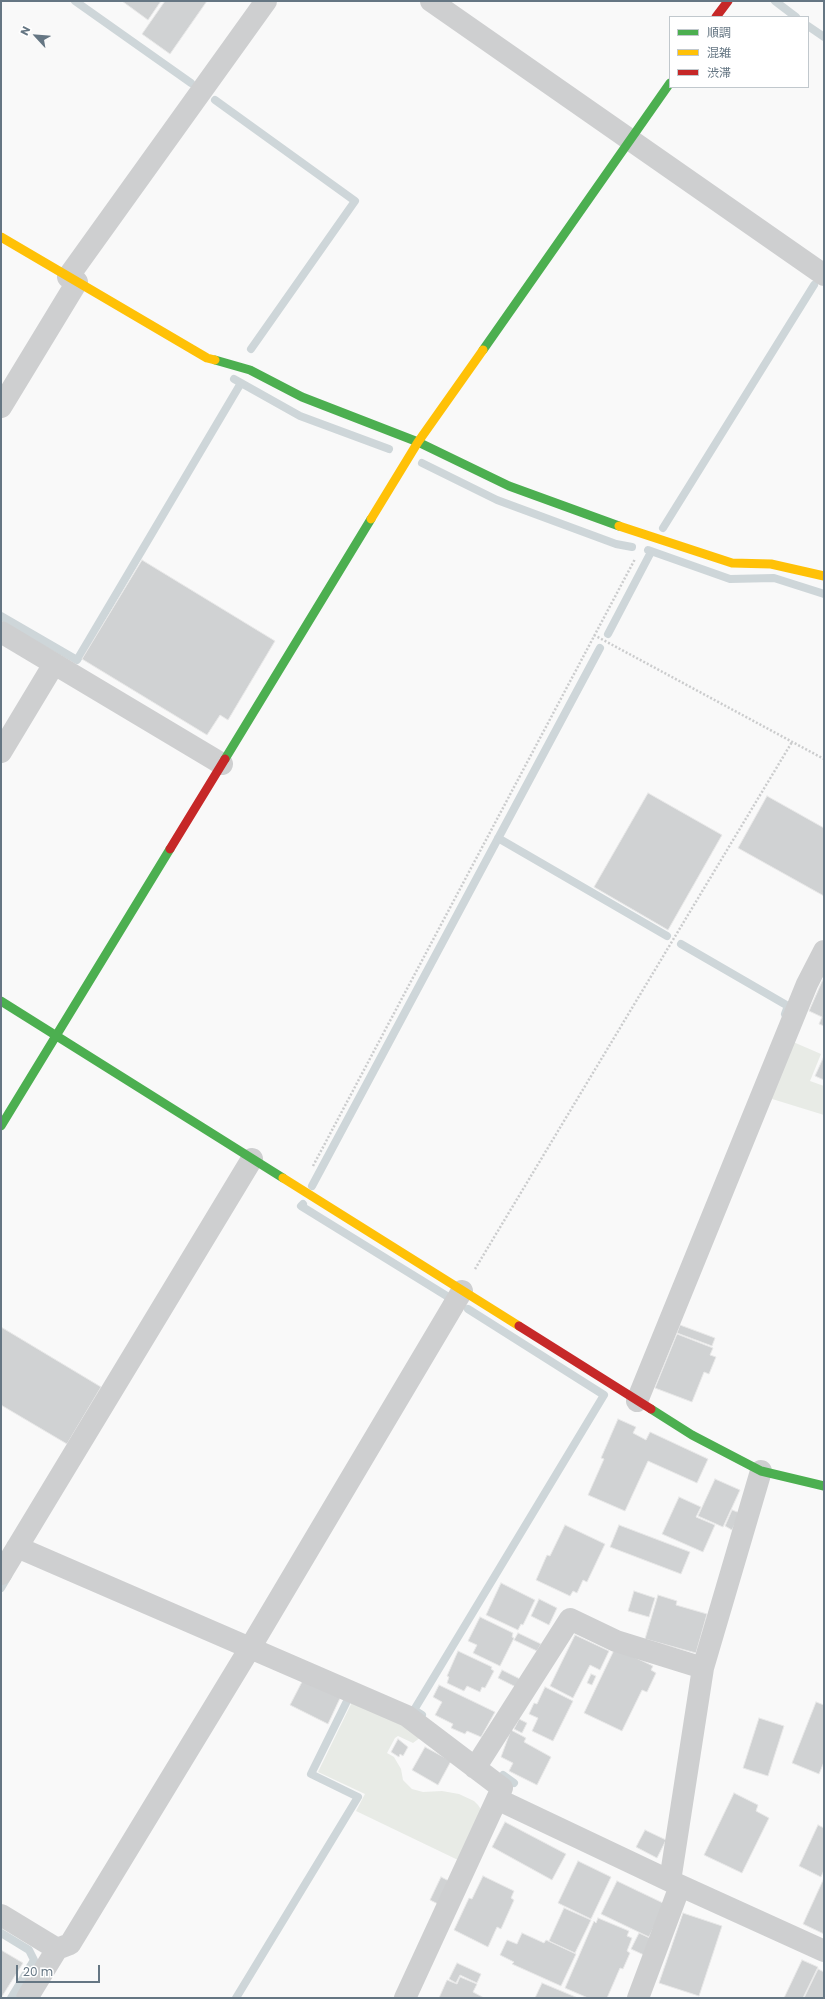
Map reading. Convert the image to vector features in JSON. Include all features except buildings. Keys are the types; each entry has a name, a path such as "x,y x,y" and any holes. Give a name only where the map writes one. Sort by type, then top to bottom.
{"street":[{"path":"1,407 73,279 266,1"},
{"path":"431,1 824,275"},
{"path":"717,16 728,1"},
{"path":"1,1126 418,442 669,85"},
{"path":"1,237 208,358 250,370 302,398 418,442 509,486 647,536 732,563 771,564 824,576"},
{"path":"1,632 222,764"},
{"path":"1,752 54,664"},
{"path":"637,1401 806,984 824,952"},
{"path":"1,1002 692,1436 761,1471 824,1486"},
{"path":"1,1574 11,1547 252,1159"},
{"path":"27,1998 57,1949 70,1944 250,1648 462,1291"},
{"path":"638,1998 675,1884 703,1668 761,1471"},
{"path":"11,1547 407,1716 502,1788 405,1998"},
{"path":"476,1768 570,1619 616,1641 703,1668"},
{"path":"497,1799 675,1884 824,1951"},
{"path":"1,1915 57,1949"}],"path":[{"path":"300,1189 647,536"},
{"path":"594,635 824,759"},
{"path":"462,1291 792,742"}],"shaded area":[{"path":"791,1041 821,1054 810,1081 824,1086 824,1115 769,1098"},
{"path":"354,1698 416,1729 421,1737 413,1743 398,1736 395,1738 387,1753 394,1757 401,1769 403,1780 412,1789 423,1792 442,1791 459,1794 474,1801 482,1811 458,1860 356,1811 365,1794 318,1772"}],"waterway":[{"path":"75,1 191,83"},
{"path":"775,1 795,16"},
{"path":"809,27 824,37"},
{"path":"215,100 355,201 251,349"},
{"path":"663,528 814,285"},
{"path":"234,379 300,416 389,449"},
{"path":"1,616 77,660 241,383"},
{"path":"422,463 497,500 616,544 632,547"},
{"path":"648,550 730,579 774,578 824,594"},
{"path":"608,634 651,552"},
{"path":"312,1186 600,648"},
{"path":"498,838 667,936"},
{"path":"681,944 788,1006 785,1014"},
{"path":"303,1204 301,1206 450,1298 447,1303"},
{"path":"422,1715 414,1710 604,1395 468,1309"},
{"path":"1,1588 8,1576"},
{"path":"236,1998 358,1797 311,1774 349,1697"},
{"path":"503,1775 514,1783"},
{"path":"1,1933 29,1950 34,1960 11,1998"}],"traffic: fast":[{"path":"483,350 669,84"},
{"path":"215,360 250,370 302,397 418,442 509,486 619,526"},
{"path":"225,759 371,519"},
{"path":"1,1126 170,849"},
{"path":"1,1001 283,1178"},
{"path":"651,1409 692,1435 761,1471 824,1486"}],"traffic: slow":[{"path":"1,237 207,358 215,360"},
{"path":"371,519 418,442 483,350"},
{"path":"619,526 732,563 771,564 824,576"},
{"path":"283,1178 519,1326"}],"traffic: jam":[{"path":"717,16 728,1"},
{"path":"170,849 225,759"},
{"path":"519,1326 651,1409"}]}
